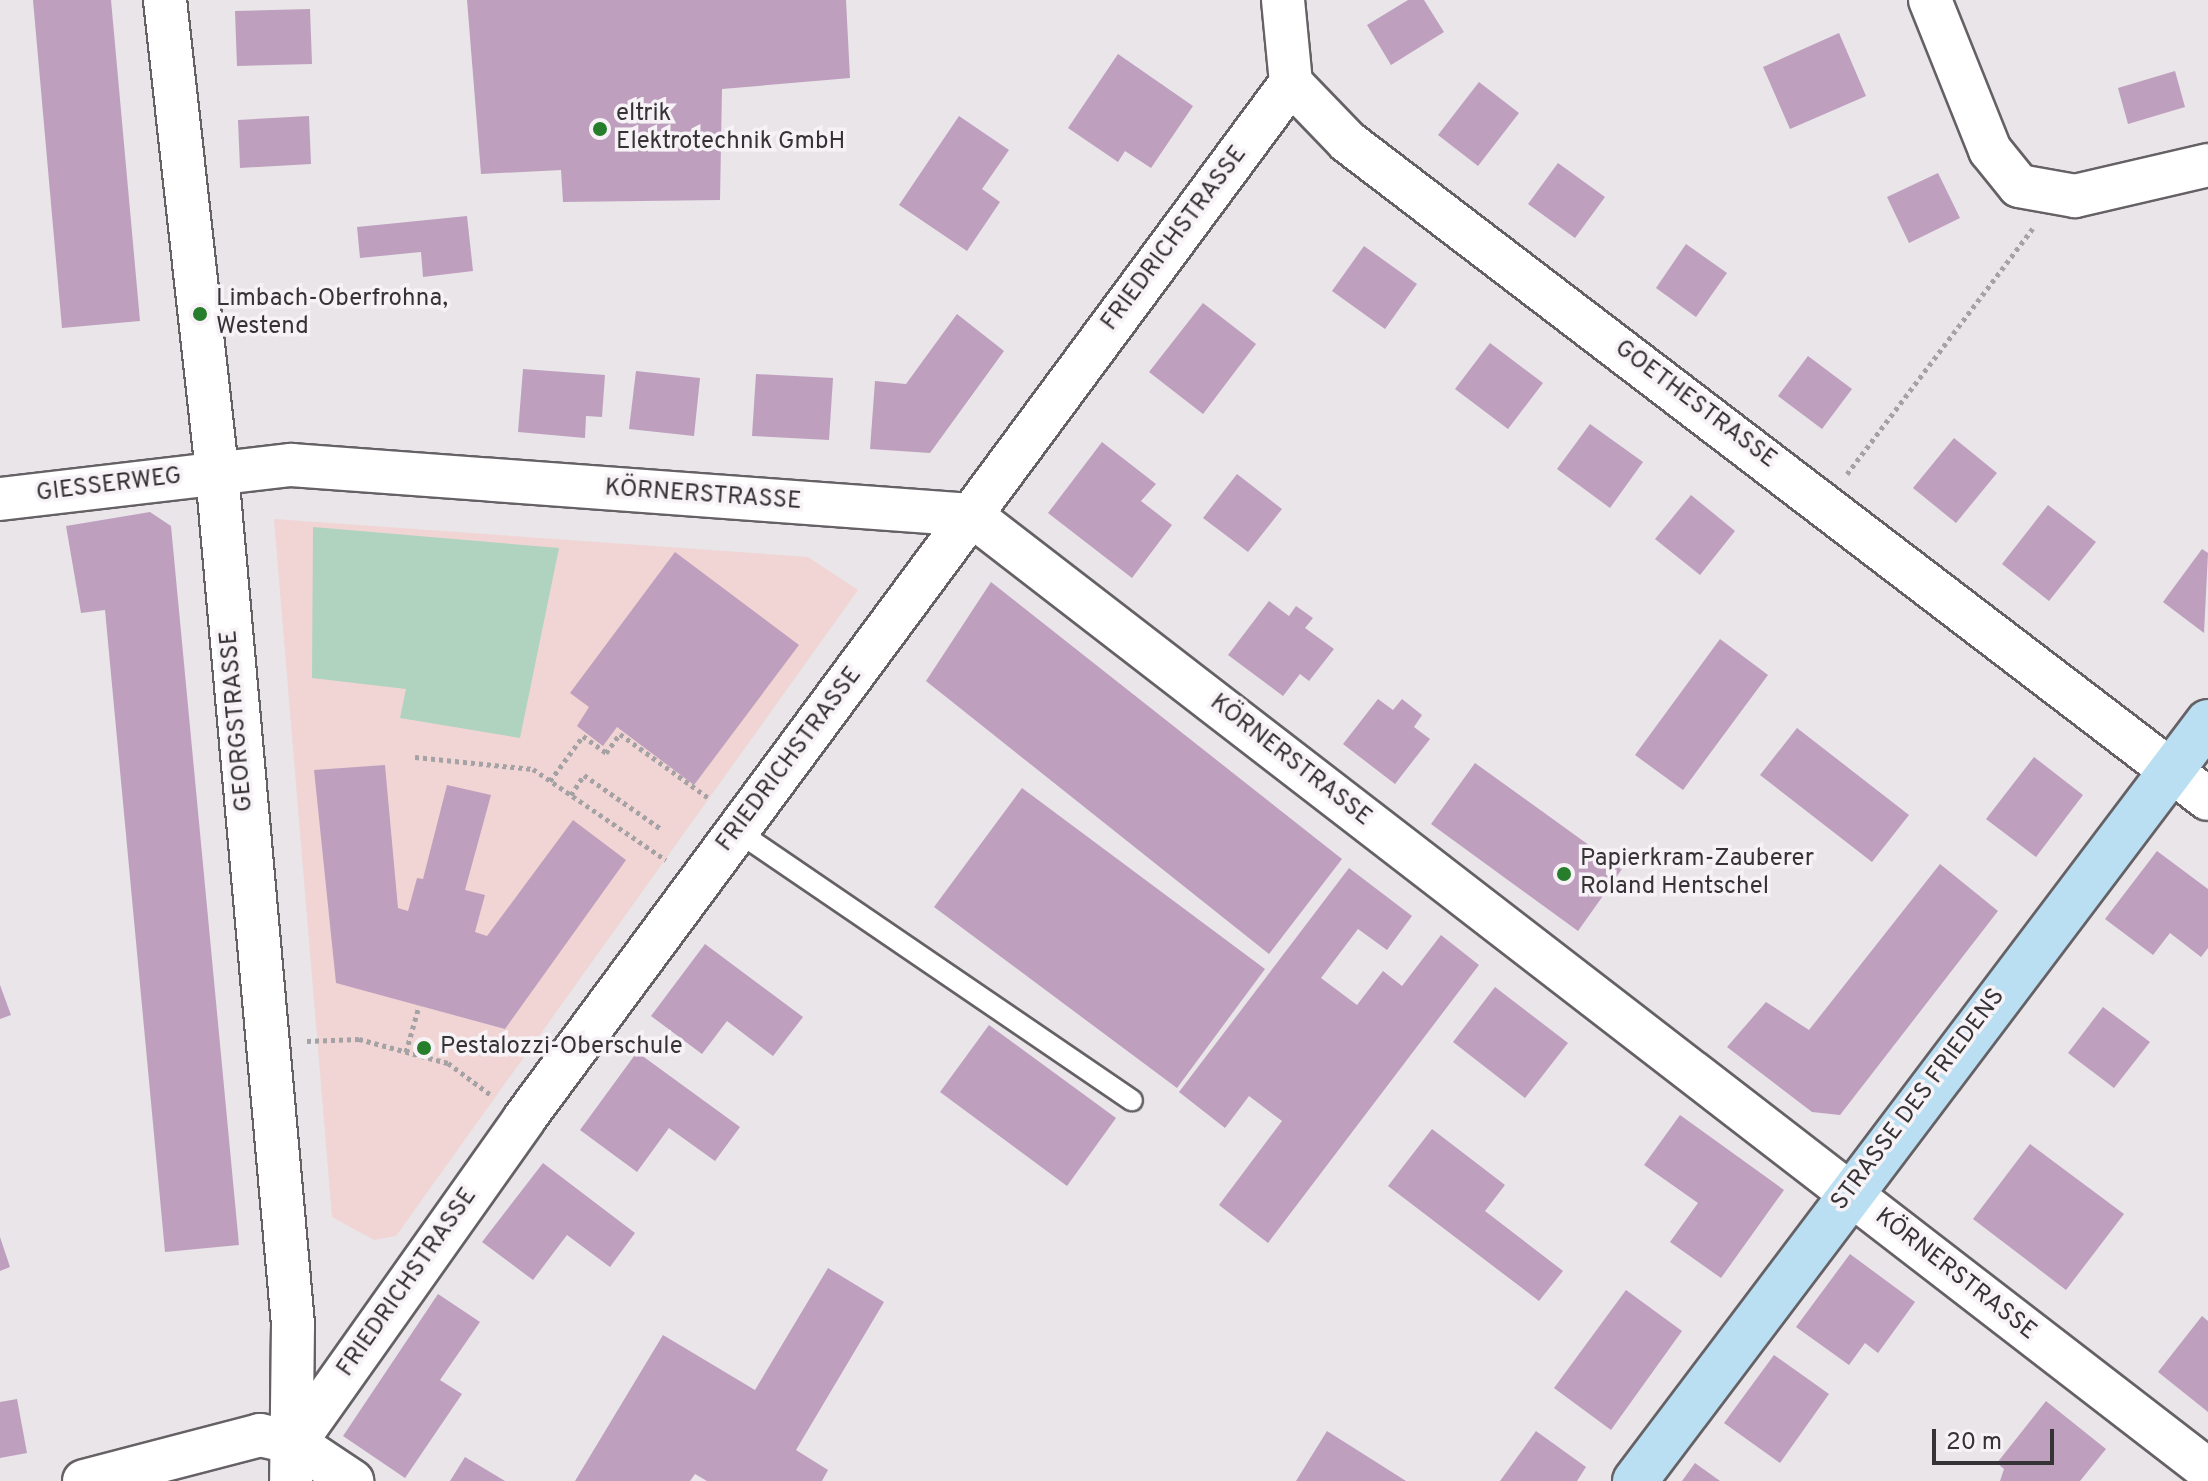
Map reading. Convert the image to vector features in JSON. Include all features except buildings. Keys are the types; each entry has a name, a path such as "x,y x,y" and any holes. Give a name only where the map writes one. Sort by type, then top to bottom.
{"main road":[{"name":"STRASSE DES FRIEDENS","path":"1635,1481 1848,1193 2208,722"}],"street":[{"name":"GEORGSTRASSE","path":"165,0 217,473 293,1325 293,1462"},
{"path":"1283,0 1291,83"},
{"path":"1930,0 1990,150 2019,186 2040,195 2075,196 2208,165"},
{"name":"GOETHESTRASSE","path":"1291,83 1348,142 2208,799"},
{"name":"FRIEDRICHSTRASSE","path":"293,1462 524,1119 1291,83"},
{"name":"KÖRNERSTRASSE","path":"217,473 291,465 971,515 2208,1470"},
{"name":"GIESSERWEG","path":"0,499 217,473"},
{"path":"84,1481 260,1435 293,1462 352,1481"}],"lane":[{"path":"740,827 1132,1100"}],"path":[{"path":"1824,503 2032,234 2040,195"},
{"path":"550,781 583,736 606,753 612,739 620,734 740,827"},
{"path":"415,757 533,769 699,882"},
{"path":"571,795 584,775 661,829"},
{"path":"406,1052 419,1006"},
{"path":"351,1040 448,1063 524,1119"}],"shaded area":[{"name":"Pestalozzi-Oberschule","path":"274,519 808,557 858,590 396,1236 374,1240 332,1217"}],"green space":[{"path":"313,527 559,548 520,738 400,718 406,689 312,678"}],"place":[{"name":"eltrik Elektrotechnik GmbH","path":"600,129"},
{"name":"Limbach-Oberfrohna, Westend","path":"200,314"},
{"name":"Papierkram-Zauberer Roland Hentschel","path":"1564,874"},
{"name":"Pestalozzi-Oberschule","path":"424,1048"}]}
